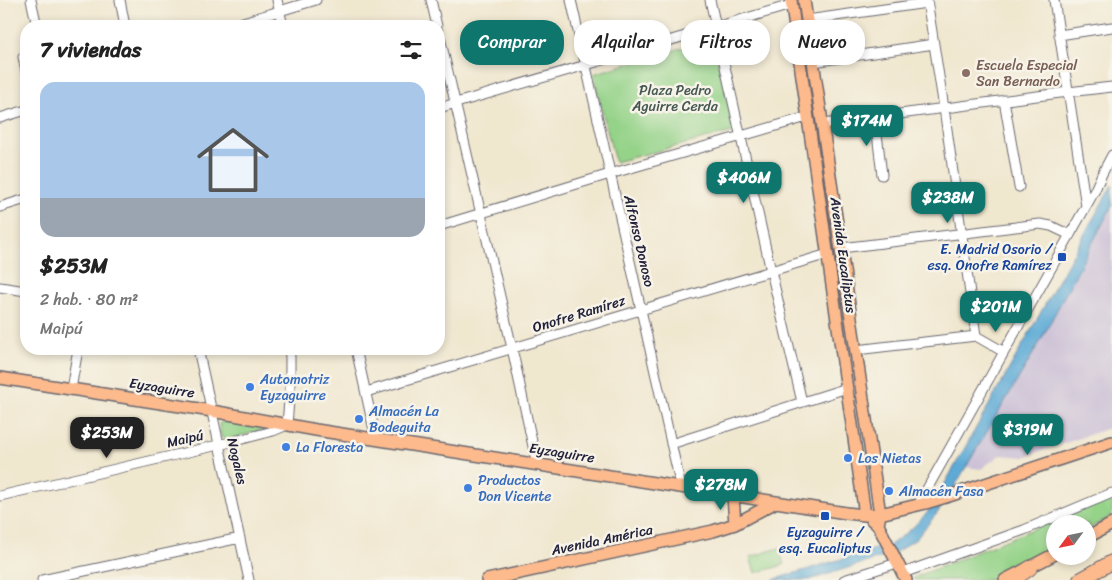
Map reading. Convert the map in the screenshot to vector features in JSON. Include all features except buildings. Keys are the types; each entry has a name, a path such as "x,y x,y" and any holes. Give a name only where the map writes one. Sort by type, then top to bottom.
{"highway":[{"path":"1080,580 1112,562"},
{"path":"1013,580 1030,568"}],"main road":[{"name":"Avenida Eucaliptus","path":"804,0 807,20"},
{"name":"Avenida Eucaliptus","path":"791,3 865,515"},
{"name":"Avenida Eucaliptus","path":"813,65 879,520"},
{"name":"Eyzaguirre","path":"0,378 680,488 865,515"},
{"path":"865,515 879,520 923,503 1112,442"},
{"path":"733,496 735,524"},
{"name":"Avenida América","path":"487,580 699,535 735,524 776,502"},
{"path":"879,520 884,538 904,577"},
{"path":"1096,533 1112,524"},
{"path":"1005,580 1046,559"}],"street":[{"path":"31,0 36,20"},
{"path":"120,0 125,20"},
{"path":"277,0 282,20"},
{"path":"250,20 316,0"},
{"path":"431,0 436,20"},
{"name":"Alfonso Donoso","path":"571,0 575,20"},
{"path":"710,0 714,20"},
{"path":"1054,0 1086,206"},
{"path":"807,20 927,1 976,336"},
{"path":"738,20 791,3"},
{"path":"1060,35 1112,27"},
{"path":"865,54 934,44"},
{"path":"445,59 537,465"},
{"path":"445,106 585,65"},
{"name":"Alfonso Donoso","path":"585,65 680,488"},
{"path":"725,65 802,402"},
{"path":"822,124 1112,87"},
{"path":"1004,100 1019,187"},
{"path":"0,118 20,112"},
{"path":"445,224 807,117"},
{"path":"876,117 882,175"},
{"path":"923,503 1004,352 1098,185 1112,155"},
{"path":"1083,190 1102,174"},
{"path":"0,207 20,200"},
{"path":"841,248 1040,224 1051,226 1070,235"},
{"name":"Onofre Ramírez","path":"366,392 828,254"},
{"path":"0,287 20,290"},
{"path":"856,350 976,336 1004,352"},
{"path":"71,389 77,355"},
{"name":"Nogales","path":"199,355 249,580"},
{"path":"287,425 290,388 290,355"},
{"path":"357,355 376,439"},
{"path":"671,444 847,388"},
{"name":"Maipú","path":"0,496 268,433 287,425"},
{"path":"904,577 1112,493"},
{"path":"42,580 240,538"},
{"path":"844,580 896,560"}],"shaded area":[{"path":"1112,206 1112,427 1024,457 1000,455 981,469 966,467 1040,342"}],"green space":[{"name":"Plaza Pedro Aguirre Cerda","path":"681,48 681,65 719,65 736,131 615,162 593,74 624,65 671,65 671,51"},
{"path":"223,421 263,426 265,429 226,440 221,437 219,424"},
{"path":"1112,497 1112,516 1096,525 1096,515 1068,515"},
{"path":"1046,524 1046,551 988,580 914,580 913,578"},
{"path":"779,548 784,565 755,573 750,557"}],"water":[{"path":"1112,185 1112,206 1040,342 949,496 916,539 893,554 809,580 772,580 889,546 911,529 927,513"}],"place":[{"name":"Escuela Especial San Bernardo","path":"966,73"},
{"name":"E. Madrid Osorio / esq. Onofre Ramírez","path":"1062,257"},
{"name":"Automotriz Eyzaguirre","path":"250,387"},
{"name":"Almacén La Bodeguita","path":"359,419"},
{"name":"La Floresta","path":"286,447"},
{"name":"Los Nietas","path":"848,458"},
{"name":"Productos Don Vicente","path":"468,488"},
{"name":"Almacén Fasa","path":"889,491"},
{"name":"Eyzaguirre / esq. Eucaliptus","path":"825,516"}]}
